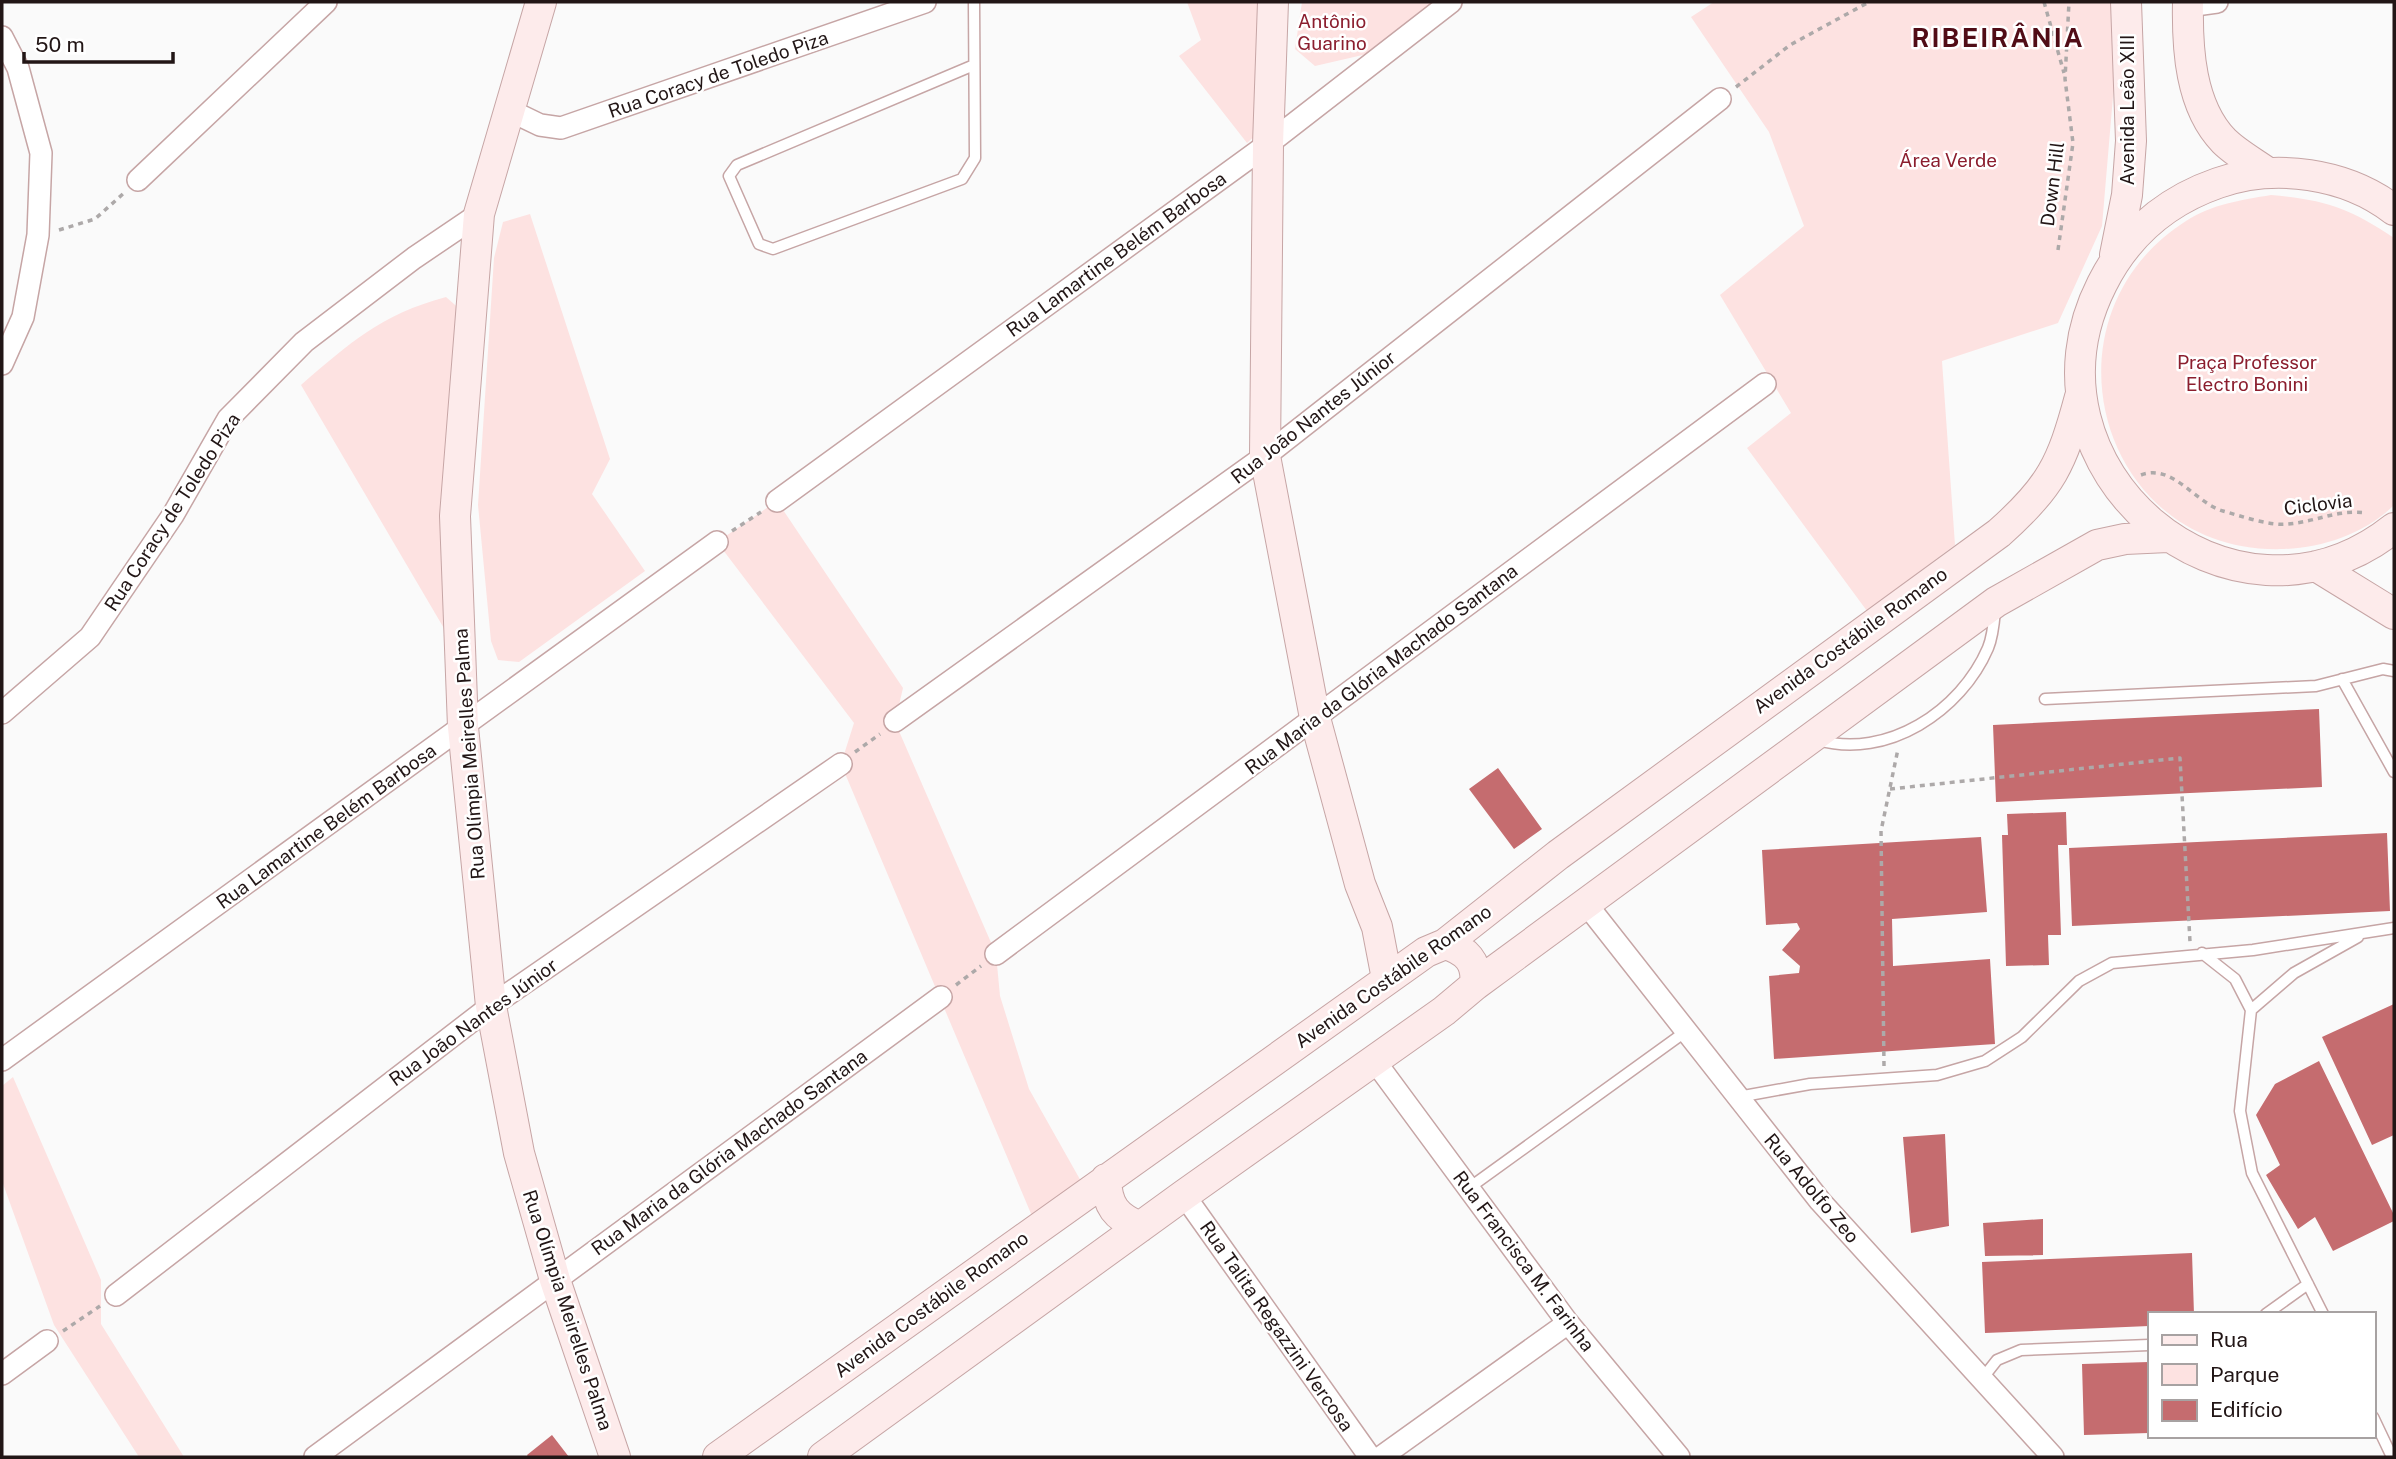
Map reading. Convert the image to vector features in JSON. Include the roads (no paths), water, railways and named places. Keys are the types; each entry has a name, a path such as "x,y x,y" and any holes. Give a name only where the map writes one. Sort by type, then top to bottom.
{"main road":[{"name":"Rua Olímpia Meirelles Palma","path":"541,2 512,111 480,214 455,516 463,727 491,1006 519,1153 555,1280 616,1457"},
{"path":"1273,2 1268,144 1265,456 1315,718 1367,908 1377,927 1387,979"},
{"name":"Avenida Leão XIII","path":"2114,259 2127,195 2131,141 2126,2"},
{"path":"2188,4 2192,66 2202,110 2224,141 2269,173"},
{"path":"2385,523 2374,545 2316,566 2278,570 2239,566 2202,555 2168,537 2137,513 2113,483 2094,449 2080,397 2079,358 2090,306 2114,259 2147,221 2188,194 2235,177 2269,173 2319,176 2352,186 2394,210"},
{"name":"Avenida Costábile Romano","path":"719,1457 1387,979 1435,948 1999,533 2030,505 2051,480 2066,450 2080,397"},
{"path":"824,1457 1184,1195 1444,1011 1475,985 1996,602 2097,545 2124,539 2168,537"},
{"path":"2316,566 2394,614"},
{"path":"1377,927 1435,948 1468,955 1475,968 1475,985"},
{"path":"1106,1180 1110,1206 1120,1218 1140,1227"}],"street":[{"path":"138,180 326,2"},
{"name":"Rua Coracy de Toledo Piza","path":"512,111 540,125 561,128 925,2"},
{"name":"Rua Lamartine Belém Barbosa","path":"777,500 1268,144 1451,2"},
{"path":"2188,4 2217,2"},
{"path":"2,37 18,68 41,153 38,235 23,317 2,364"},
{"name":"Rua João Nantes Júnior","path":"895,722 1265,456 1720,99"},
{"name":"Rua Coracy de Toledo Piza","path":"2,713 90,637 173,516 228,419 304,342 414,258 480,214"},
{"name":"Rua Maria da Glória Machado Santana","path":"996,954 1765,384"},
{"name":"Rua Lamartine Belém Barbosa","path":"2,1060 717,542"},
{"name":"Rua João Nantes Júnior","path":"116,1294 491,1006 841,764"},
{"name":"Rua Adolfo Zeo","path":"1587,905 1820,1201 2053,1457"},
{"name":"Rua Maria da Glória Machado Santana","path":"315,1457 942,997"},
{"name":"Rua Francisca M. Farinha","path":"1374,1060 1568,1323 1679,1457"},
{"name":"Rua Talita Regazzini Vercosa","path":"1184,1195 1370,1457"},
{"path":"1381,1457 1568,1323"},
{"path":"2,1374 47,1341"}],"lane":[{"path":"974,2 975,158 962,179 773,249 759,244 729,176 737,165 974,65"},
{"path":"1812,738 1837,746 1868,745 1901,734 1927,720 1974,675 1990,645 1996,602"},
{"path":"2045,699 2316,686 2383,669 2394,671"},
{"path":"2342,679 2394,772"},
{"path":"1737,1097 1810,1084 1937,1075 1985,1061 2022,1037 2079,981 2112,963 2253,950 2394,928"},
{"path":"2251,1010 2294,973 2365,932"},
{"path":"2197,954 2235,979 2251,1010 2240,1111 2252,1172 2322,1312"},
{"path":"1469,1188 1685,1032"},
{"path":"2269,1312 2308,1284"},
{"path":"1982,1379 1997,1360 2021,1350 2148,1345"},
{"path":"2375,1421 2392,1457"}],"district":[{"name":"RIBEIRÂNIA","path":"1998,38"}],"park label":[{"name":"Antônio Guarino","path":"1332,32"},
{"name":"Área Verde","path":"1948,160"},
{"name":"Praça Professor Electro Bonini","path":"2247,373"}]}
